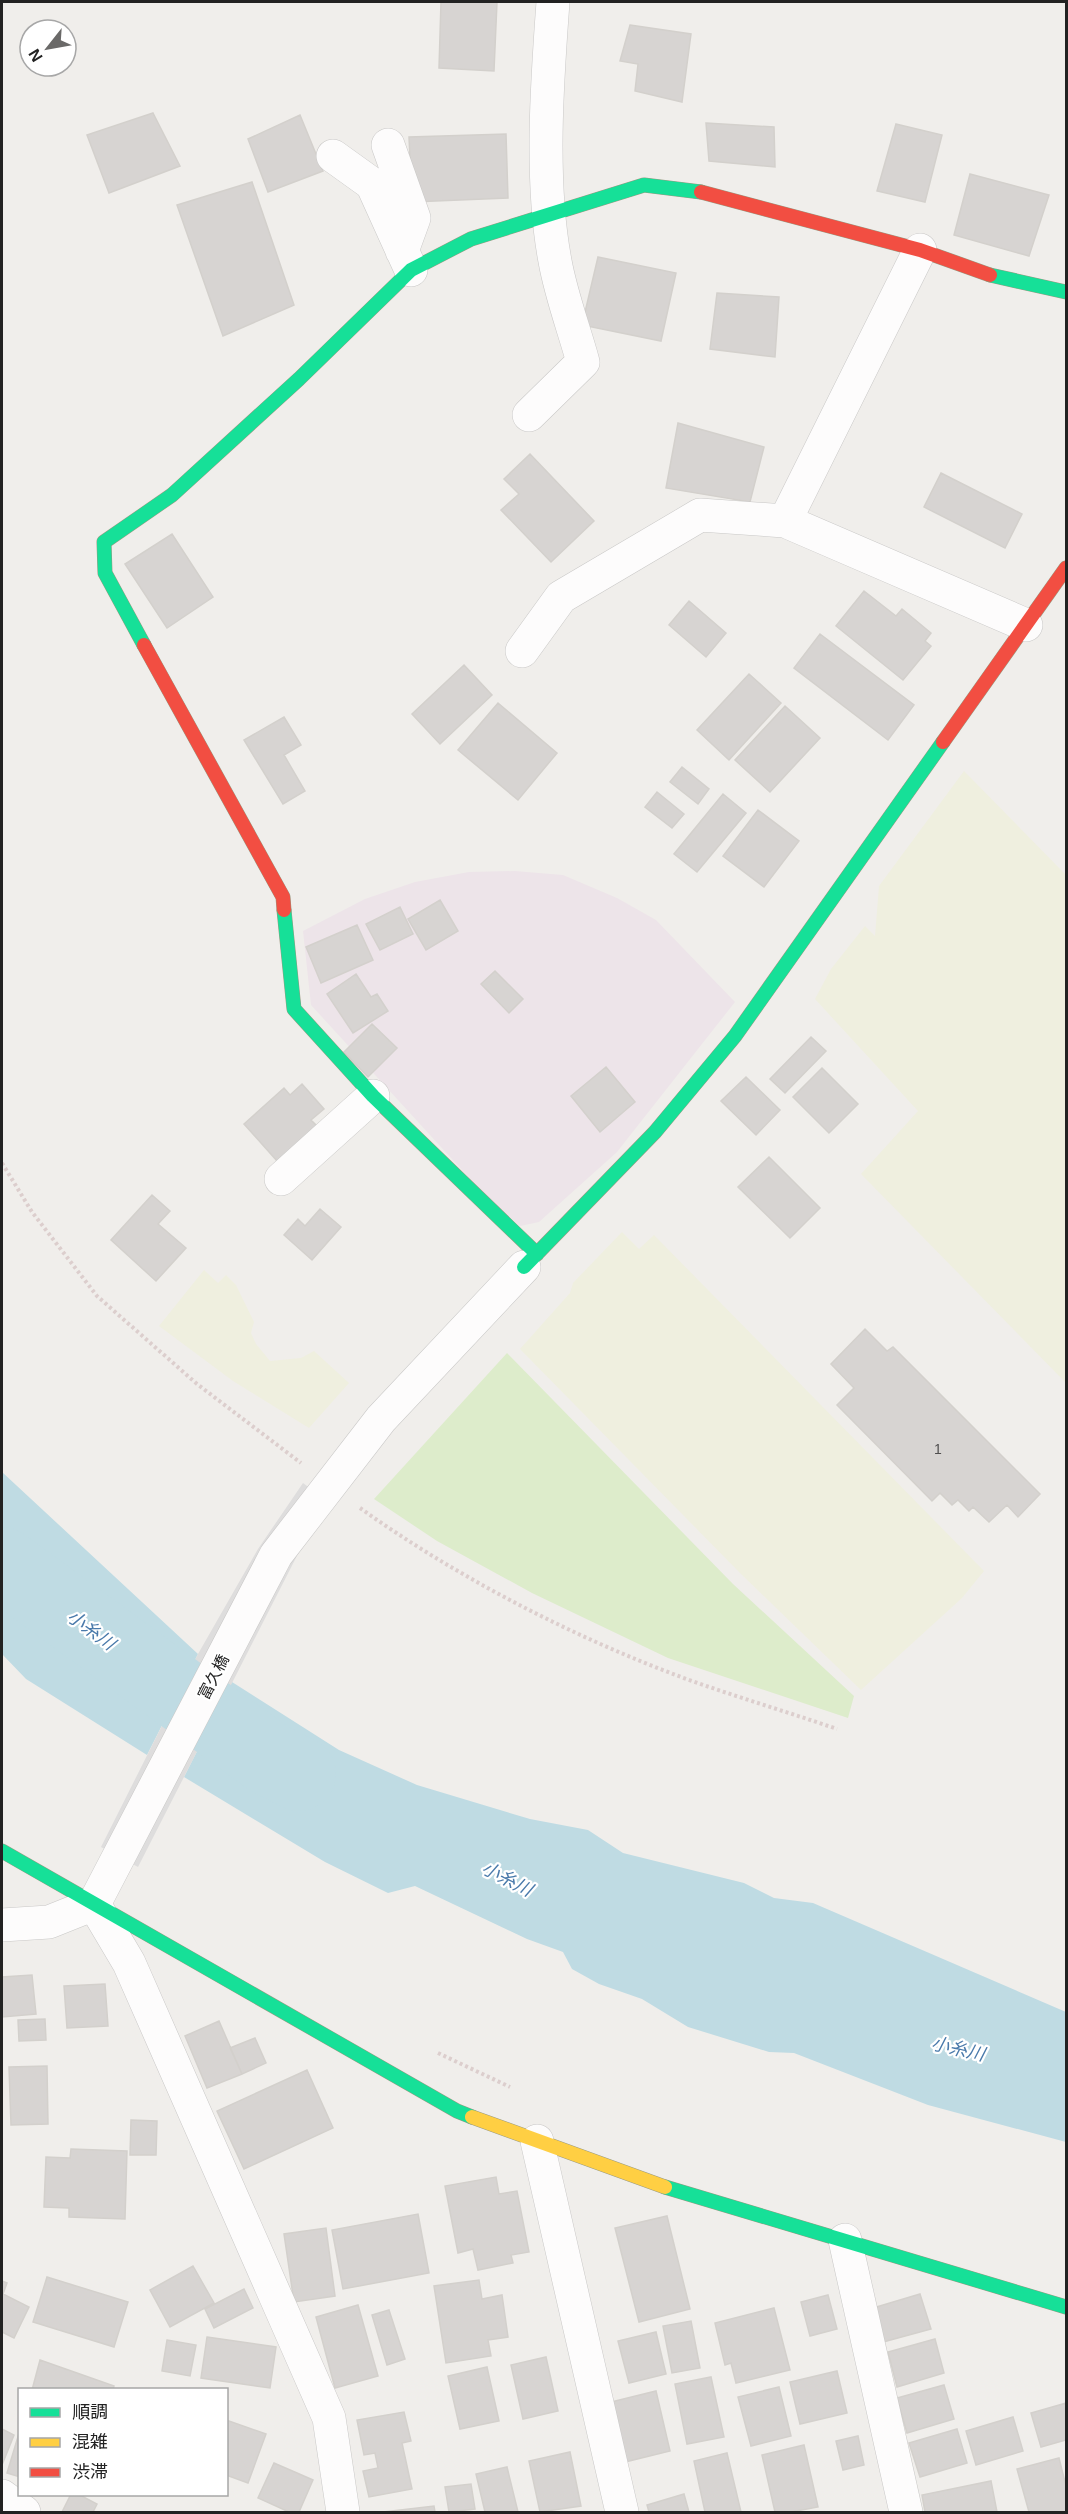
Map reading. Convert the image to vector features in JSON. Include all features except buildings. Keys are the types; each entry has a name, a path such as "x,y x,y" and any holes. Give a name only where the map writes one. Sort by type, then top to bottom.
{"street":[{"path":"529,415 583,362 555,261 550,214 548,129 553,2"},
{"path":"388,145 414,218 407,261"},
{"path":"333,156 372,184 407,261"},
{"path":"1066,292 975,272 920,250 705,192 644,185 407,261 299,379 172,495 104,542 105,573 283,897 294,1009 373,1096 530,1260 655,1132 735,1036 1066,567"},
{"path":"785,521 920,250"},
{"path":"522,651 561,597 700,515 785,521 1026,625"},
{"path":"281,1179 373,1096"},
{"name":"富久橋","path":"94,1904 276,1555 381,1419 530,1260"},
{"path":"2,1851 457,2111 636,2178 1066,2307"},
{"path":"2,1925 49,1922 94,1904"},
{"path":"94,1904 129,1964 329,2418 343,2512"},
{"path":"537,2141 621,2512"},
{"path":"845,2240 906,2512"},
{"path":"2,2496 24,2512"}],"path":[{"path":"2,1163 32,1212 97,1296 197,1384 327,1487 447,1565 559,1623 683,1677 837,1730"},
{"path":"427,2047 519,2092"}],"shaded area":[{"path":"515,871 563,875 617,898 656,920 735,1002 617,1152 539,1222 520,1226 484,1194 311,1005 303,931 365,899 415,882 469,872"}],"green space":[{"path":"964,771 1066,875 1066,1383 861,1174 918,1111 815,999 831,969 865,926 875,936 879,886"},
{"path":"622,1232 639,1249 654,1235 984,1571 962,1598 861,1690 740,1573 520,1349 570,1293 573,1283"},
{"path":"204,1270 218,1283 226,1275 236,1285 254,1322 251,1333 256,1344 270,1361 301,1358 314,1351 349,1383 309,1428 233,1381 159,1326"},
{"path":"507,1353 733,1584 854,1696 848,1718 668,1658 532,1593 437,1541 374,1499"}],"water":[{"path":"2,1472 198,1654 147,1755 26,1679 2,1654"},
{"path":"232,1682 339,1750 417,1785 530,1819 588,1830 623,1853 744,1883 774,1898 813,1903 1066,2012 1066,2142 928,2105 794,2053 769,2052 688,2027 642,1999 599,1984 572,1969 563,1952 527,1939 415,1886 388,1893 325,1862 184,1777"}],"pier":[{"path":"303,1483 331,1504 303,1544 138,1867 101,1847 198,1654 258,1549"}],"waterway":[{"name":"小糸川","path":"2,1564 268,1758 299,1774"}],"traffic: fast":[{"path":"144,645 105,573 104,542 172,495 299,379 411,270 471,239 644,185 701,192"},
{"path":"990,275 1066,292"},
{"path":"524,1267 655,1132 735,1036 943,742"},
{"path":"284,910 294,1009 373,1096 537,1254"},
{"path":"2,1851 457,2111 472,2117"},
{"path":"665,2187 1066,2307"}],"traffic: slow":[{"path":"472,2117 665,2187"}],"traffic: jam":[{"path":"701,192 920,250 990,275"},
{"path":"943,742 1066,568"},
{"path":"144,645 283,897 284,910"}]}
